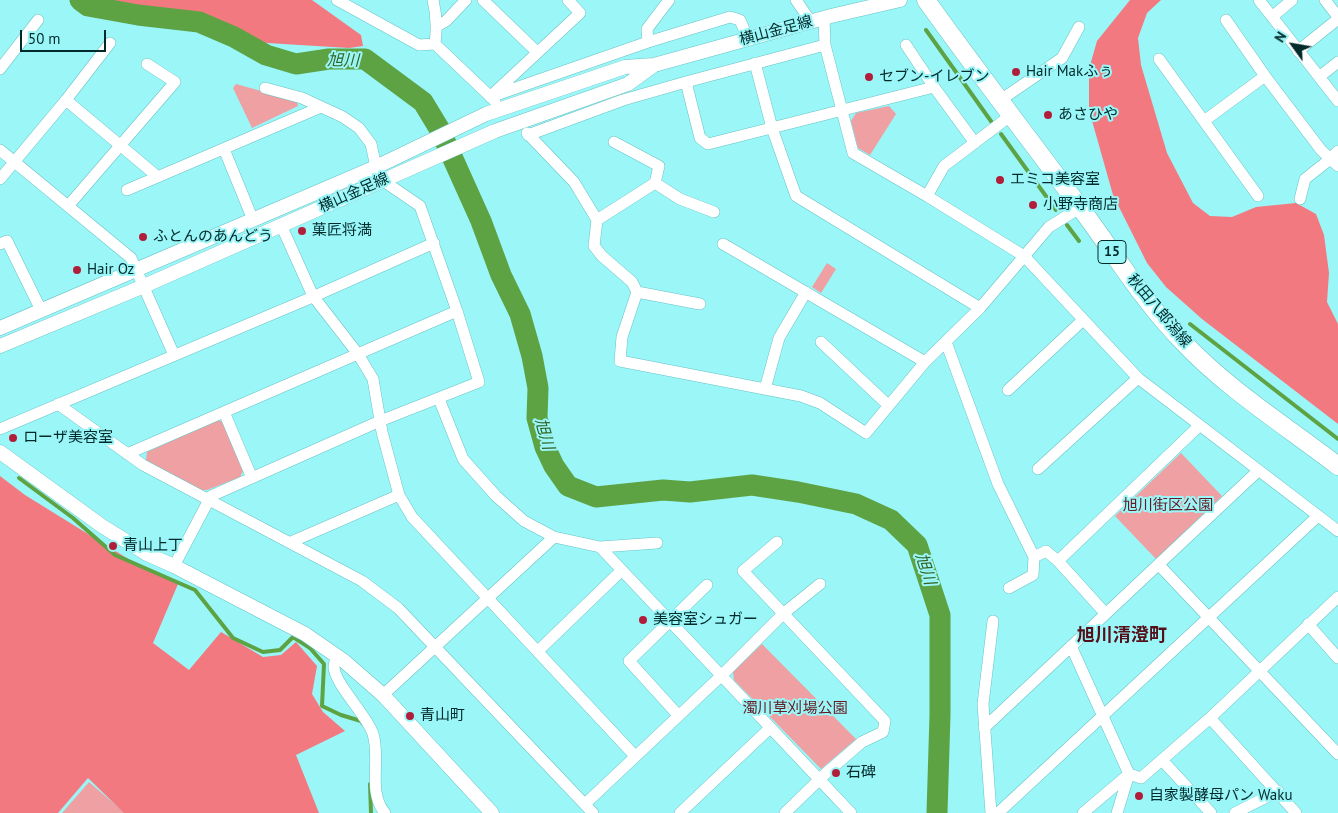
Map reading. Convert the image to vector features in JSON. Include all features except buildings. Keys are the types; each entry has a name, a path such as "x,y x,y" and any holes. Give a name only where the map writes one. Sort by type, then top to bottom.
{"main road":[{"name":"秋田八郎潟線","path":"926,0 1010,116 1081,208 1129,276 1181,341 1218,376 1338,466"}],"street":[{"path":"337,0 419,45 434,44 492,99"},
{"path":"433,0 437,26 434,44"},
{"path":"437,26 446,21 466,0"},
{"path":"483,0 537,52"},
{"path":"492,99 537,52 580,13 568,0"},
{"path":"648,42 647,29 669,0"},
{"path":"796,0 817,20 852,153 1024,256 1138,378 1338,531"},
{"name":"横山金足線","path":"0,328 376,167 486,114 625,67 654,65 873,3 900,0"},
{"path":"1259,0 1338,101"},
{"path":"1272,17 1292,0"},
{"path":"1298,51 1338,18 1325,0"},
{"path":"492,99 648,42 730,17 740,20 748,39"},
{"path":"0,68 38,20"},
{"path":"1226,20 1264,76 1334,163"},
{"path":"999,101 1062,58 1079,27"},
{"path":"0,179 66,100 110,43"},
{"path":"825,45 623,100 527,134 574,182 597,220 594,246 602,256 632,282 637,292 622,337 620,361 801,396 820,404 866,433 925,362 980,308 1049,227 1081,208"},
{"path":"906,45 975,143"},
{"path":"1160,58 1258,196"},
{"path":"1319,77 1338,62"},
{"path":"755,63 772,128 796,196 980,308"},
{"path":"68,206 175,82 146,64"},
{"name":"横山金足線","path":"0,346 144,286 495,131 628,84 654,65"},
{"path":"1204,120 1264,76"},
{"path":"686,82 700,138 708,144 934,87"},
{"path":"174,566 211,496 380,421 479,382 434,243 420,206 382,180 376,167 371,144 359,128 343,117 302,98 265,88"},
{"path":"66,100 158,177"},
{"path":"127,190 321,107"},
{"path":"926,196 944,166 1010,116"},
{"path":"597,220 655,183 659,166 614,142"},
{"path":"224,149 252,220"},
{"path":"0,150 131,258 174,355"},
{"path":"1300,199 1305,179 1334,163 1338,150"},
{"path":"655,183 680,199 714,212"},
{"path":"281,225 314,296 358,354 373,379 380,421 399,495 412,517 635,756"},
{"path":"0,244 7,241 41,310"},
{"path":"0,430 434,243"},
{"path":"723,244 925,362"},
{"path":"637,292 700,304"},
{"path":"766,389 779,338 806,292"},
{"path":"127,454 456,311"},
{"path":"1008,390 1083,320"},
{"path":"820,342 888,405"},
{"path":"946,342 998,484 1034,557 1033,575 1009,588"},
{"path":"1038,469 1138,378"},
{"path":"438,399 464,459 496,496 524,521 554,537 600,547 657,543"},
{"path":"58,404 143,465 362,581 398,608 589,809 635,756 722,675 784,613 820,584"},
{"path":"224,412 252,478"},
{"path":"1058,561 1199,426"},
{"path":"0,452 147,554 305,634 336,656 384,695 492,813"},
{"path":"984,728 1258,471"},
{"path":"291,542 399,495"},
{"path":"998,813 1318,516"},
{"path":"384,695 554,537"},
{"path":"776,542 743,571 885,721 883,732 862,742 785,813"},
{"path":"600,547 851,813"},
{"path":"1034,557 1046,552 1058,561 1105,614"},
{"path":"1159,565 1338,754"},
{"path":"538,651 622,570"},
{"path":"678,715 629,661 707,585"},
{"path":"1129,774 1142,778 1210,718 1338,597"},
{"path":"991,813 983,704 993,620"},
{"path":"1308,624 1338,658"},
{"path":"1070,646 1103,714 1129,774 1118,813"},
{"path":"336,656 334,669 373,733 376,751 376,793 380,807 385,813"},
{"path":"1210,718 1296,813"},
{"path":"680,813 770,728"},
{"path":"1162,760 1211,813"},
{"path":"1083,813 1129,774"},
{"path":"1235,813 1278,792"}],"green space":[{"path":"236,84 297,101 298,106 252,128 233,88"},
{"path":"889,106 896,114 870,155 858,148 851,121 856,113"},
{"path":"827,263 836,269 821,293 812,287"},
{"path":"218,420 223,422 243,471 240,477 207,490 197,490 146,460 147,452"},
{"name":"旭川街区公園","path":"1181,453 1222,496 1156,559 1115,516"},
{"name":"濁川草刈場公園","path":"762,644 856,739 821,769 734,680 733,672"},
{"path":"89,782 125,813 62,813"}],"shaded area":[{"path":"96,0 312,0 361,35 363,46 349,48 267,43 248,39 208,16"},
{"path":"1130,0 1161,0 1147,13 1138,38 1141,65 1167,153 1193,203 1210,216 1232,217 1256,207 1296,203 1316,214 1324,235 1329,273 1327,302 1338,324 1338,424 1202,319 1166,287 1147,263 1113,195 1089,110 1089,69 1097,41"},
{"path":"0,476 25,495 138,565 178,584 153,643 189,670 221,632 263,657 281,655 296,642 317,666 312,694 323,712 345,731 296,755 319,813 124,813 88,778 58,813 0,813"}],"waterway":[{"name":"旭川","path":"80,0 88,6 138,15 199,22 234,37 266,55 296,64 329,59 365,59 423,102 440,130 481,221 501,275 520,314 532,356 538,388 537,418 545,447 554,466 568,486 596,497 663,490 690,492 752,485 856,504 891,520 917,545 940,615 940,715 937,813"},
{"path":"926,30 993,124"},
{"path":"1001,134 1056,210"},
{"path":"1067,225 1079,241"},
{"path":"1190,324 1338,439"},
{"path":"19,478 73,518 115,555 195,590 233,638 263,652 280,650 293,637 310,648 324,664 322,706 341,715 361,721 363,724"},
{"path":"370,784 371,813"}],"place":[{"name":"Hair Makふぅ","path":"1016,72"},
{"name":"セブン-イレブン","path":"869,77"},
{"name":"あさひや","path":"1048,115"},
{"name":"エミコ美容室","path":"1000,180"},
{"name":"小野寺商店","path":"1033,205"},
{"name":"菓匠将満","path":"302,231"},
{"name":"ふとんのあんどう","path":"143,237"},
{"name":"Hair Oz","path":"77,270"},
{"name":"ローザ美容室","path":"13,438"},
{"name":"青山上丁","path":"113,546"},
{"name":"美容室シュガー","path":"643,620"},
{"name":"青山町","path":"410,716"},
{"name":"石碑","path":"836,773"},
{"name":"自家製酵母パン Waku","path":"1139,796"}],"district":[{"name":"旭川清澄町","path":"1122,636"}]}
